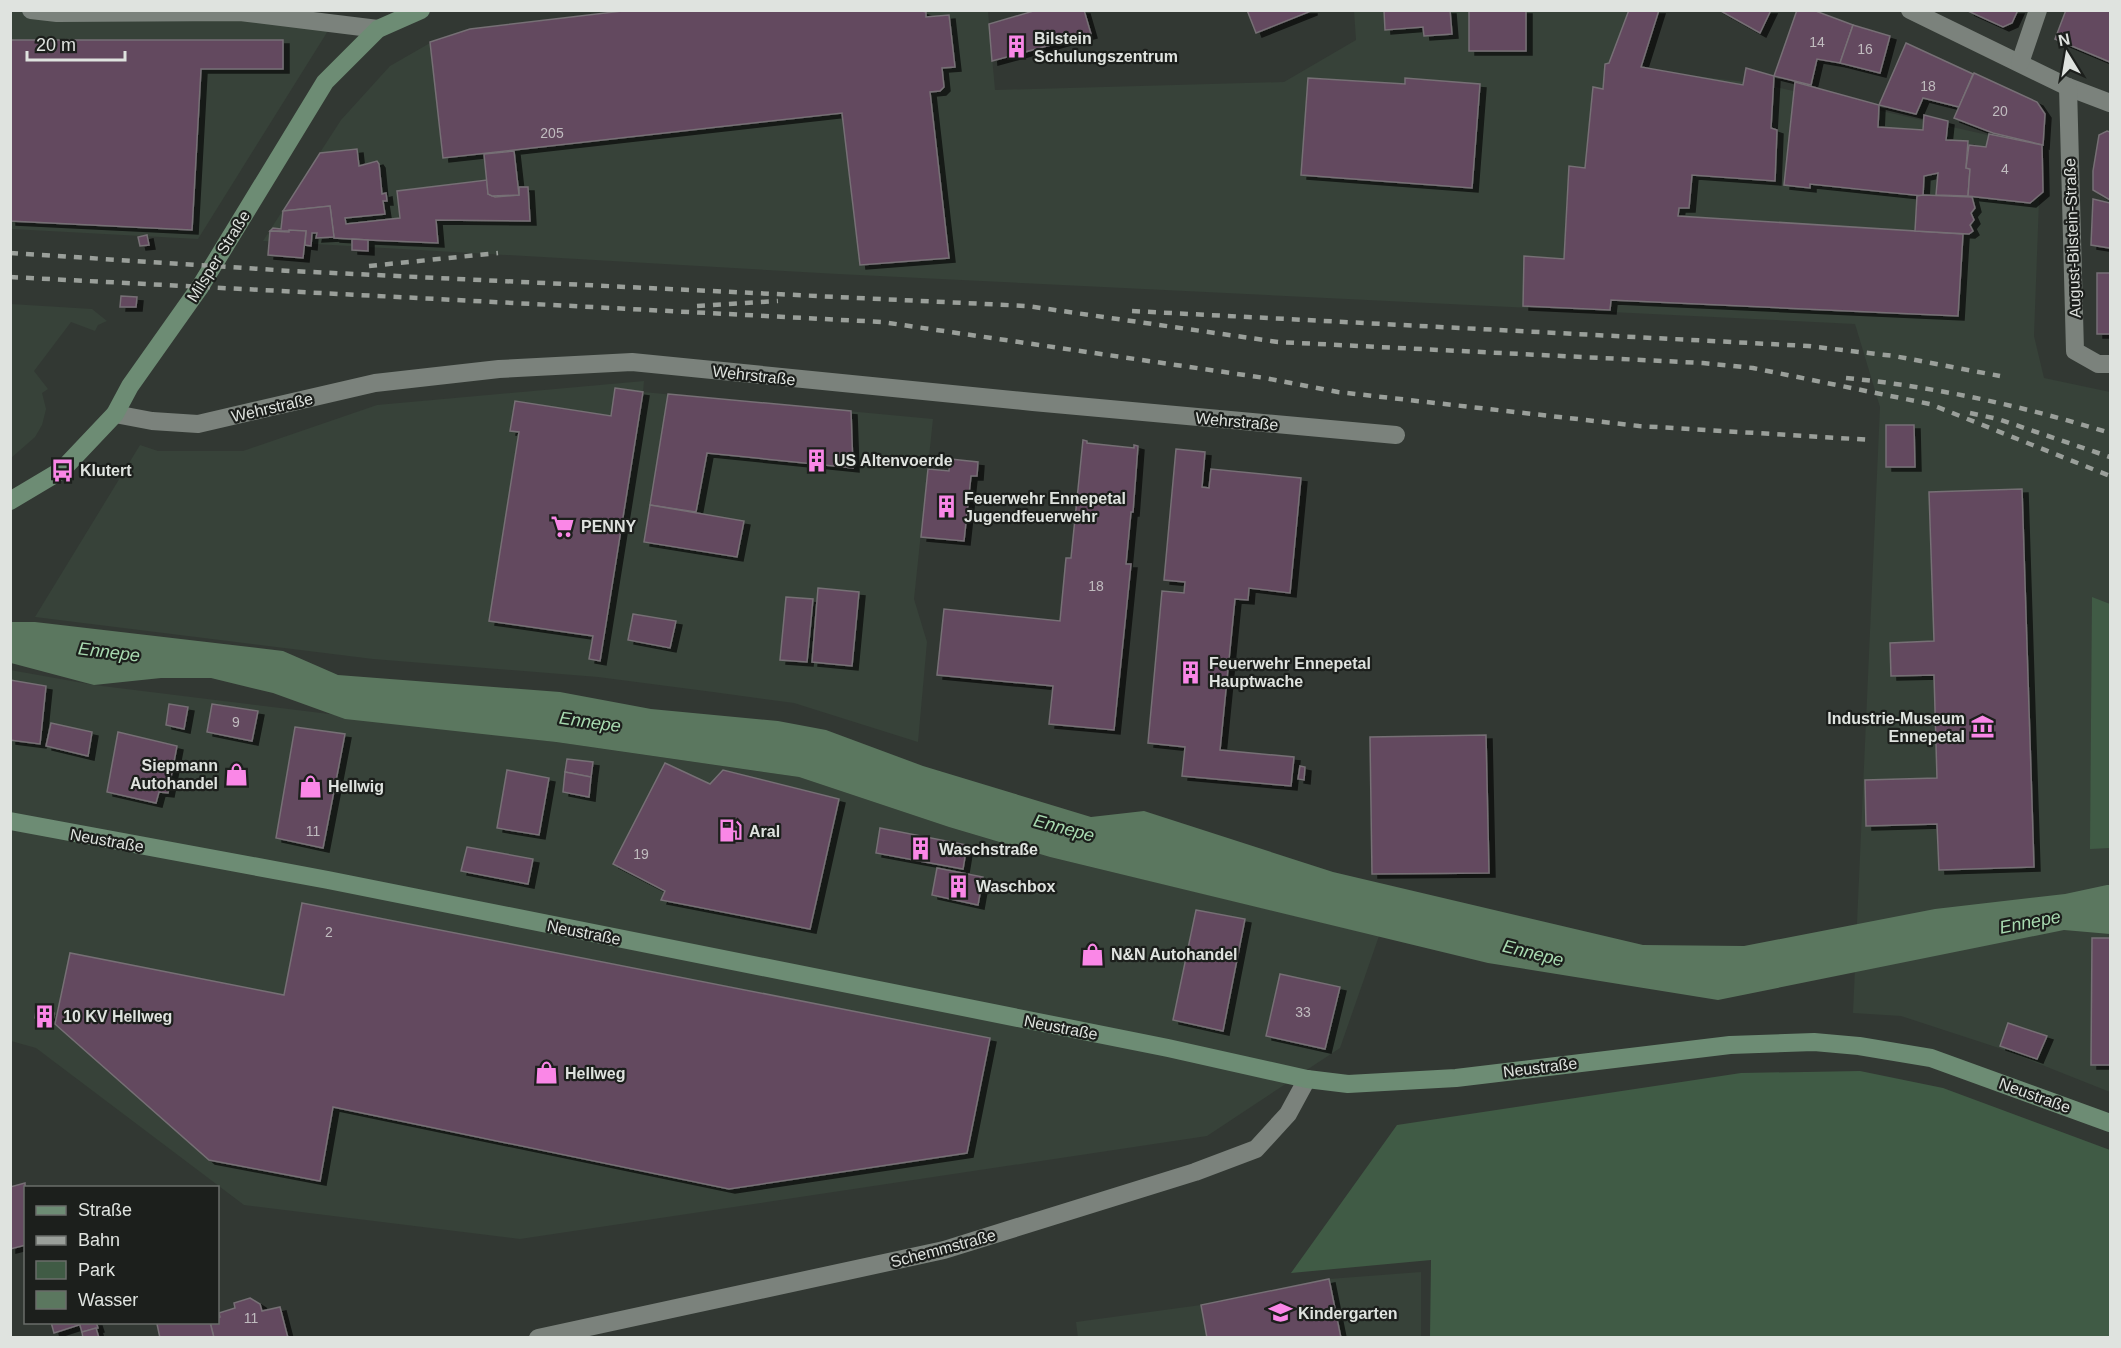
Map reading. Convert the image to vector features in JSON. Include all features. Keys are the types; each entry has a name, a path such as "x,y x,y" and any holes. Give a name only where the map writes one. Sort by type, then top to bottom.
{"main road":[{"name":"Milsper Straße","path":"10,501 62,470 115,414 130,386 200,287 326,82 378,29 422,10"},
{"name":"Neustraße","path":"10,822 318,878 1168,1048 1307,1079 1348,1084 1382,1084 1456,1078 1730,1045 1814,1042 1859,1046 1931,1058 2110,1123"}],"street":[{"path":"31,10 240,12 378,29"},
{"path":"1910,10 2068,87 2110,103"},
{"path":"2020,63 2038,10"},
{"name":"August-Bilstein-Straße","path":"2068,87 2075,351 2098,364 2110,364"},
{"name":"Wehrstraße","path":"115,414 152,421 198,424 375,383 499,369 632,362 1396,435"},
{"name":"Schemmstraße","path":"538,1338 944,1250 1195,1172 1256,1149 1288,1114 1307,1079"}],"shaded area":[{"path":"252,10 335,15 326,34 198,239 11,229 10,11"},
{"path":"633,10 988,11 995,90 1284,82 1356,40 1354,11 1630,11 1611,65 1767,85 2041,147 2034,336 2044,378 2110,392 2110,1092 1999,1048 1901,1016 1853,1013 1880,407 1855,324 838,274 263,241 341,120 390,66 430,43 470,30"},
{"path":"11,304 92,309 107,321 98,325 95,331 71,322 34,371 48,389 42,393 46,409 42,425 35,437 11,458"},
{"path":"644,381 643,392 933,419 914,599 927,642 918,742 794,703 598,677 373,659 35,617 140,445 158,451 243,451 377,405"},
{"path":"10,670 94,685 556,742 799,777 949,827 1050,857 1379,936 1340,1048 1207,1136 520,1239 244,1205 36,1048 11,1041"},
{"name":"Kindergarten","path":"1421,1272 1421,1337 1078,1338 1076,1322 1201,1305 1329,1279"}],"green space":[{"path":"2092,597 2110,604 2110,848 2090,849"},
{"path":"1860,1071 1943,1088 2110,1150 2110,1337 1430,1337 1431,1260 1291,1273 1397,1125 1741,1073"}],"water":[{"name":"Ennepe","path":"10,622 35,622 283,651 338,675 560,692 651,709 778,721 826,730 923,766 1091,817 1144,811 1333,872 1643,945 1744,946 1935,909 2065,894 2107,885 2110,885 2110,934 2064,930 1718,1000 1488,963 1050,857 949,827 799,777 556,742 345,719 273,693 211,678 161,678 94,685 11,663"}],"building":[{"path":"631,10 918,10 926,12 926,17 949,15 955,67 942,68 944,87 940,91 930,92 949,258 860,265 842,113 443,158 430,42 470,29"},
{"name":"Bilstein Schulungszentrum","path":"1037,10 1084,10 1091,34 992,61 989,24"},
{"path":"1247,10 1311,10 1311,11 1256,33"},
{"path":"1384,10 1450,10 1452,34 1424,36 1423,27 1385,30"},
{"path":"1469,10 1526,10 1526,51 1469,51"},
{"path":"1629,10 1659,10 1641,67 1743,85 1746,68 1774,76 1771,128 1777,130 1775,181 1692,175 1689,208 1679,208 1678,216 1963,234 1958,316 1611,300 1610,310 1523,306 1524,256 1564,259 1569,166 1585,168 1593,87 1603,89 1605,64 1609,63"},
{"path":"1719,10 1771,10 1760,33"},
{"path":"1797,10 1813,10 1853,25 1840,63 1817,59 1811,85 1774,76"},
{"path":"2018,10 2012,23 2003,27 1968,11"},
{"path":"2066,10 2110,10 2110,62 2055,39"},
{"path":"1853,25 1890,36 1880,73 1840,63"},
{"path":"10,40 283,40 283,69 201,69 192,230 10,221"},
{"path":"1906,43 1973,74 1959,107 1923,98 1916,114 1879,105"},
{"path":"1974,73 2037,102 2045,114 2043,145 1993,133 1954,118"},
{"path":"1308,78 1405,84 1405,78 1480,84 1472,188 1301,175"},
{"path":"1795,82 1879,105 1878,127 1923,130 1924,115 1948,121 1946,140 1968,141 1966,168 1970,169 1968,196 1936,195 1938,173 1924,176 1923,196 1810,184 1810,188 1784,185"},
{"path":"2110,132 2110,200 2093,190 2093,171 2099,135"},
{"path":"1989,134 2042,145 2043,192 2030,203 1968,196 1970,169 1966,168 1969,145 1986,147"},
{"path":"357,149 359,166 377,161 379,164 382,194 386,193 387,201 383,201 385,214 345,218 346,224 400,218 397,191 487,180 488,194 495,197 519,195 519,187 528,187 530,221 436,220 438,243 334,238 330,206 283,211 320,153"},
{"path":"514,151 519,195 492,196 488,194 484,154"},
{"path":"1917,196 1972,197 1975,208 1971,213 1974,220 1970,225 1973,231 1969,234 1915,231"},
{"path":"2093,199 2110,203 2110,248 2091,245"},
{"path":"330,206 334,237 316,238 317,233 312,233 311,246 305,245 306,231 270,231 273,228 281,229 283,211"},
{"path":"289,230 306,231 303,258 268,255 270,231 289,232"},
{"path":"147,235 149,245 140,246 138,237"},
{"path":"352,239 368,240 368,251 352,250"},
{"path":"2097,273 2110,273 2110,334 2097,334"},
{"path":"121,296 137,297 136,307 120,307"},
{"name":"PENNY","path":"615,388 643,392 600,661 589,659 593,636 489,621 519,432 510,431 515,401 611,416"},
{"name":"US Altenvoerde","path":"668,394 851,411 853,468 707,453 696,512 650,505"},
{"path":"1886,425 1914,425 1915,467 1886,467"},
{"path":"1083,440 1087,443 1134,448 1134,445 1138,446 1126,564 1131,564 1114,730 1049,724 1053,686 937,675 944,609 1060,621 1066,558 1071,558"},
{"name":"Feuerwehr Ennepetal Hauptwache","path":"1176,449 1205,452 1202,487 1209,488 1211,469 1301,478 1290,593 1249,588 1248,600 1235,599 1220,750 1294,757 1291,786 1182,776 1185,747 1148,743 1162,591 1184,593 1185,582 1164,580"},
{"name":"Feuerwehr Ennepetal Jugendfeuerwehr","path":"950,459 978,462 977,476 971,476 964,541 921,537 928,469 949,471"},
{"name":"Industrie-Museum Ennepetal","path":"2022,489 2034,867 1939,870 1937,824 1866,826 1865,780 1937,778 1934,675 1891,676 1890,643 1934,641 1929,492"},
{"path":"650,505 744,521 737,557 644,542"},
{"path":"818,588 859,592 852,666 812,662"},
{"path":"786,597 813,599 807,662 780,660"},
{"path":"633,614 676,621 670,648 628,640"},
{"path":"10,680 46,686 40,744 10,740"},
{"path":"169,704 188,707 184,729 166,725"},
{"path":"212,704 258,711 252,741 207,732"},
{"path":"51,723 92,732 88,756 46,746"},
{"name":"Hellwig","path":"295,727 345,734 323,848 276,838"},
{"path":"118,732 177,746 168,793 159,792 156,803 107,792"},
{"path":"1486,735 1489,873 1372,874 1370,737"},
{"path":"567,759 593,762 591,777 565,772"},
{"name":"Aral","path":"665,763 710,784 723,770 839,799 810,929 661,900 665,891 613,864"},
{"path":"1300,766 1305,767 1304,780 1298,779"},
{"path":"507,770 549,778 539,835 497,828"},
{"path":"565,772 591,777 589,797 563,792"},
{"name":"Waschstraße","path":"880,828 967,845 963,869 876,853"},
{"path":"467,847 533,859 528,884 461,871"},
{"name":"Waschbox","path":"937,868 983,877 978,905 932,895"},
{"name":"Hellweg","path":"302,903 990,1038 967,1153 729,1189 333,1107 320,1181 209,1160 55,1024 70,953 284,995"},
{"path":"1196,910 1245,919 1223,1031 1173,1020"},
{"path":"2092,938 2110,938 2110,1065 2091,1065"},
{"path":"1280,974 1340,987 1325,1049 1266,1036"},
{"name":"10 KV Hellweg","path":"36,1010 54,1013 53,1021 35,1018"},
{"path":"2008,1023 2047,1036 2037,1059 2000,1046"},
{"path":"25,1183 24,1246 10,1249 10,1187"},
{"name":"Kindergarten","path":"1329,1279 1341,1338 1207,1338 1201,1305"},
{"path":"250,1298 260,1304 262,1311 280,1307 288,1338 214,1338 210,1324 219,1324 219,1313 235,1308 234,1303"},
{"path":"52,1324 79,1324 79,1325 54,1333"},
{"path":"80,1324 97,1324 98,1328 82,1332"},
{"path":"157,1324 210,1324 214,1338 160,1338"},
{"path":"96,1328 99,1338 83,1338 82,1332"}],"railway":[{"path":"10,253 291,271 1027,306 1278,342 1703,363 1753,368 1930,404 2110,476"},
{"path":"369,266 498,253"},
{"path":"10,277 882,322 1265,378 1338,392 1639,426 1872,440"},
{"path":"697,306 778,301"},
{"path":"1132,311 1808,346 1894,356 2000,376"},
{"path":"1846,378 1980,399 2045,414 2110,433"},
{"path":"1970,413 1998,419 2110,457"}],"place":[{"name":"Bilstein Schulungszentrum","path":"1016,47"},
{"name":"US Altenvoerde","path":"816,460"},
{"name":"Klutert","path":"62,470"},
{"name":"Feuerwehr Ennepetal Jugendfeuerwehr","path":"946,507"},
{"name":"PENNY","path":"563,526"},
{"name":"Feuerwehr Ennepetal Hauptwache","path":"1191,672"},
{"name":"Industrie-Museum Ennepetal","path":"1983,727"},
{"name":"Siepmann Autohandel","path":"236,774"},
{"name":"Hellwig","path":"310,786"},
{"name":"Aral","path":"731,831"},
{"name":"Waschstraße","path":"921,849"},
{"name":"Waschbox","path":"958,886"},
{"name":"N&N Autohandel","path":"1093,954"},
{"name":"10 KV Hellweg","path":"45,1016"},
{"name":"Hellweg","path":"547,1073"},
{"name":"Kindergarten","path":"1280,1313"}]}
